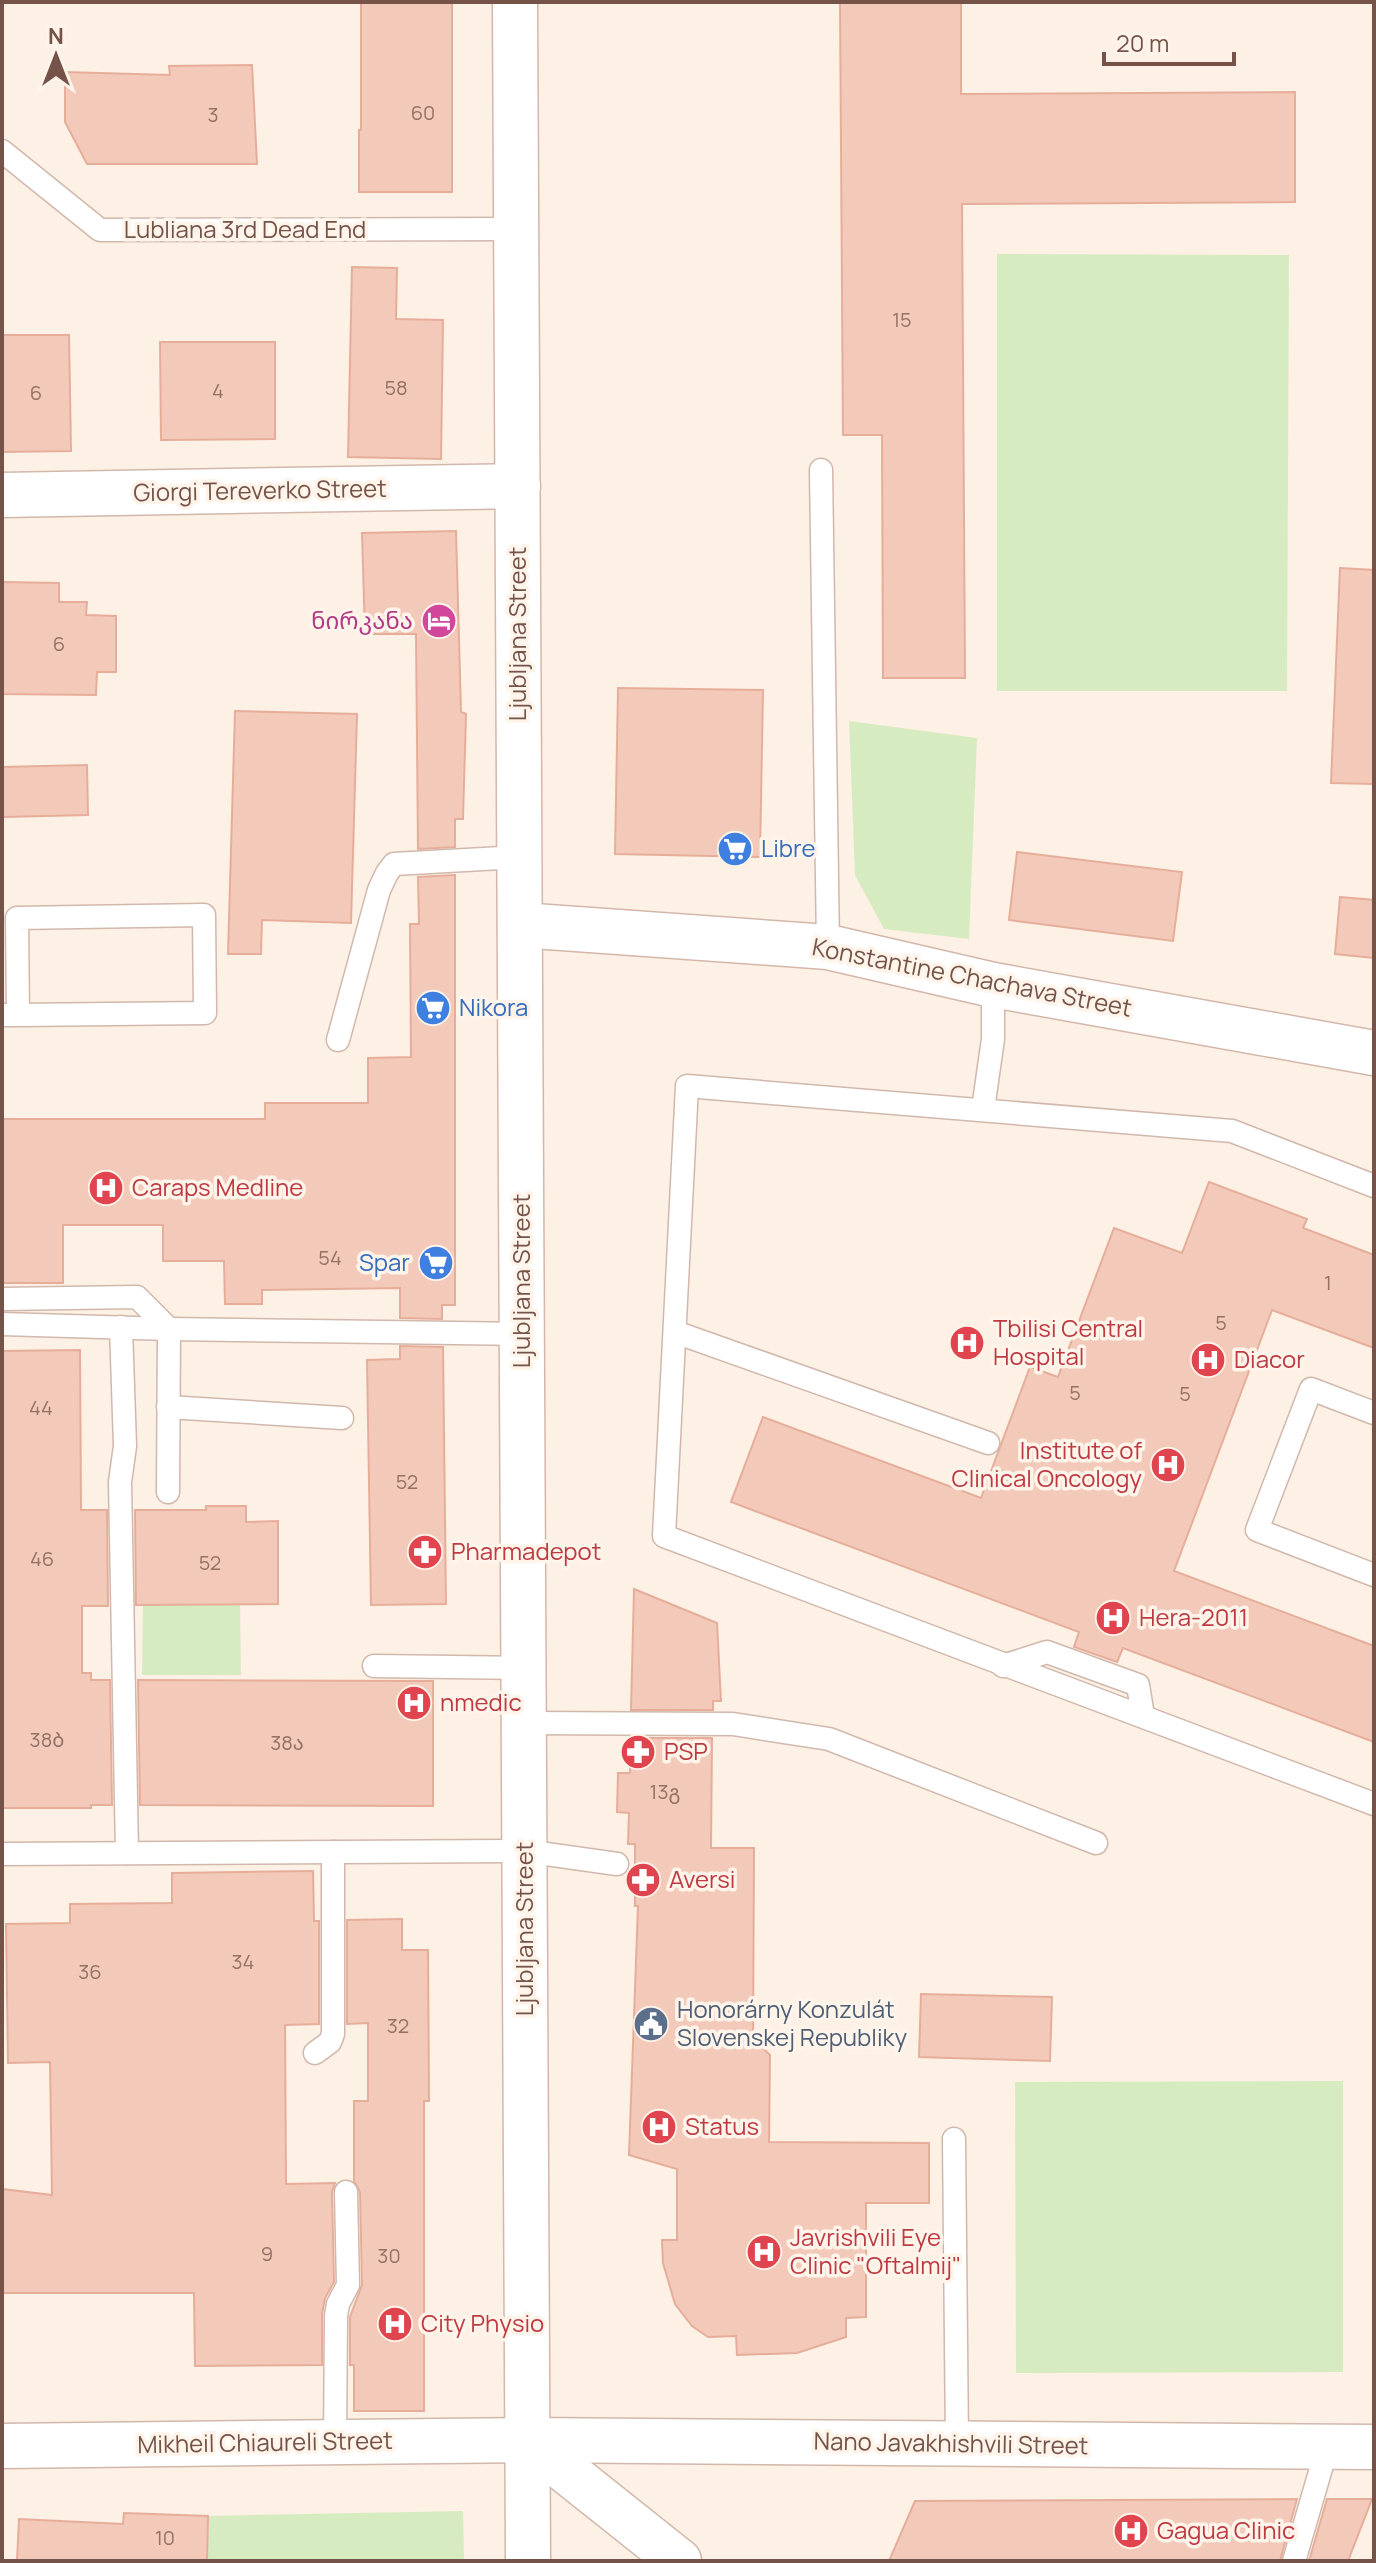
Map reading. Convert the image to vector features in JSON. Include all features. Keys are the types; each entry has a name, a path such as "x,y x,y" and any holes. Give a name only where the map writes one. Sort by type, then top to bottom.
{"street":[{"name":"Ljubljana Street","path":"515,2 528,2561"},
{"name":"Giorgi Tereverko Street","path":"2,495 518,486"},
{"name":"Konstantine Chachava Street","path":"520,925 828,947 993,985 1374,1053"},
{"name":"Mikheil Chiaureli Street","path":"2,2446 527,2440"},
{"name":"Nano Javakhishvili Street","path":"527,2440 1374,2447"},
{"path":"527,2440 679,2561"}],"lane":[{"name":"Lubliana 3rd Dead End","path":"2,151 100,230 516,229"},
{"path":"821,470 828,947"},
{"path":"338,1040 379,890 394,864 520,857"},
{"path":"204,915 205,1013 10,1015 17,918 204,915"},
{"path":"983,1109 993,1039 993,985"},
{"path":"1374,1186 1232,1131 687,1086 664,1536 1374,1804"},
{"path":"2,1299 137,1297 169,1329 168,1492"},
{"path":"2,1324 522,1334"},
{"path":"121,1327 125,1446 120,1482 127,1853"},
{"path":"675,1332 988,1443"},
{"path":"1374,1413 1311,1389 1257,1530 1374,1575"},
{"path":"168,1407 342,1418"},
{"path":"374,1666 524,1668"},
{"path":"524,1723 733,1724 829,1739 1096,1843"},
{"path":"2,1854 525,1851 617,1864"},
{"path":"315,2053 330,2042 333,2034 333,1852"},
{"path":"954,2139 957,2444"},
{"path":"335,2442 336,2316 338,2304 348,2285 346,2192"},
{"path":"1294,2561 1327,2448"}],"green space":[{"path":"997,254 1289,255 1287,691 997,691"},
{"path":"849,721 977,738 969,939 884,929 855,875"},
{"path":"143,1605 240,1605 241,1675 142,1675"},
{"path":"1343,2081 1343,2372 1016,2373 1015,2082"},
{"path":"463,2511 464,2561 207,2561 208,2516"}],"building":[{"path":"361,2 452,2 452,192 359,192"},
{"path":"840,2 961,2 961,94 1295,92 1295,202 962,204 965,678 883,678 882,435 843,435"},
{"path":"252,65 257,164 87,164 65,122 65,72 170,75 169,66"},
{"path":"352,267 397,268 396,319 443,320 441,459 348,457"},
{"path":"2,335 69,335 71,451 2,452"},
{"path":"160,342 275,342 275,439 161,440"},
{"path":"456,531 461,712 466,714 463,819 455,819 455,847 418,849 416,634 365,634 362,533"},
{"path":"1340,568 1374,570 1374,784 1331,783"},
{"path":"2,582 59,583 59,602 87,602 86,615 116,616 116,672 97,672 96,695 2,694"},
{"path":"618,688 763,690 760,857 615,854"},
{"path":"235,711 357,714 351,923 262,920 261,954 228,954"},
{"path":"87,765 88,815 3,817 2,767"},
{"path":"1017,852 1182,872 1173,941 1009,920"},
{"path":"455,875 455,1305 442,1305 442,1319 400,1318 400,1288 262,1290 262,1304 225,1304 224,1261 163,1261 163,1225 63,1225 63,1283 2,1283 2,1119 265,1119 265,1103 368,1103 368,1058 411,1057 410,924 419,924 418,877"},
{"path":"1340,897 1374,900 1374,958 1335,954"},
{"path":"1209,1182 1307,1219 1303,1228 1374,1255 1374,1348 1272,1310 1174,1571 1374,1646 1374,1742 1123,1648 1117,1662 1074,1647 1079,1632 731,1502 763,1417 981,1498 1030,1367 1058,1377 1114,1228 1182,1253"},
{"path":"400,1346 443,1347 446,1604 371,1605 367,1360 400,1359"},
{"path":"80,1350 81,1510 107,1510 108,1606 82,1606 82,1673 91,1673 91,1680 110,1680 112,1805 91,1805 91,1808 2,1808 2,1351"},
{"path":"206,1506 246,1506 246,1522 278,1521 278,1604 136,1605 135,1510 206,1510"},
{"path":"634,1589 717,1623 721,1701 713,1701 713,1710 631,1710"},
{"path":"138,1680 433,1681 433,1806 140,1805"},
{"path":"631,1738 712,1738 711,1848 754,1848 753,2039 770,2055 769,2142 929,2143 929,2203 866,2203 866,2317 846,2318 846,2337 797,2353 737,2355 736,2336 708,2337 692,2326 675,2304 663,2263 662,2240 677,2240 677,2169 629,2155 638,1906 635,1906 635,1844 628,1844 629,1813 617,1812 618,1773 630,1773"},
{"path":"313,1871 314,1921 319,1921 319,2024 285,2025 286,2184 335,2183 332,2192 334,2282 325,2298 322,2314 322,2365 195,2366 194,2293 2,2293 2,2189 52,2195 50,2062 8,2063 6,1924 70,1923 70,1904 172,1903 172,1873"},
{"path":"402,1919 402,1950 428,1950 429,2101 424,2101 424,2411 354,2411 350,2317 362,2285 360,2192 354,2181 354,2101 368,2101 368,2023 347,2024 347,1920"},
{"path":"921,1994 1052,1997 1050,2061 919,2057"},
{"name":"Gagua Clinic","path":"1297,2499 1280,2561 889,2561 915,2501"},
{"path":"1327,2499 1372,2499 1348,2561 1309,2561"},
{"path":"124,2513 208,2516 207,2561 17,2561 19,2519 123,2524"}],"place":[{"name":"ნირკანა","path":"439,621"},
{"name":"Libre","path":"735,849"},
{"name":"Nikora","path":"433,1008"},
{"name":"Caraps Medline","path":"106,1188"},
{"name":"Spar","path":"436,1263"},
{"name":"Tbilisi Central Hospital","path":"967,1343"},
{"name":"Diacor","path":"1208,1360"},
{"name":"Institute of Clinical Oncology","path":"1168,1465"},
{"name":"Pharmadepot","path":"425,1552"},
{"name":"Hera-2011","path":"1113,1618"},
{"name":"nmedic","path":"414,1703"},
{"name":"PSP","path":"638,1752"},
{"name":"Aversi","path":"643,1880"},
{"name":"Honorárny Konzulát Slovenskej Republiky","path":"651,2024"},
{"name":"Status","path":"659,2127"},
{"name":"Javrishvili Eye Clinic \"Oftalmij\"","path":"764,2252"},
{"name":"City Physio","path":"395,2324"},
{"name":"Gagua Clinic","path":"1131,2531"}]}
